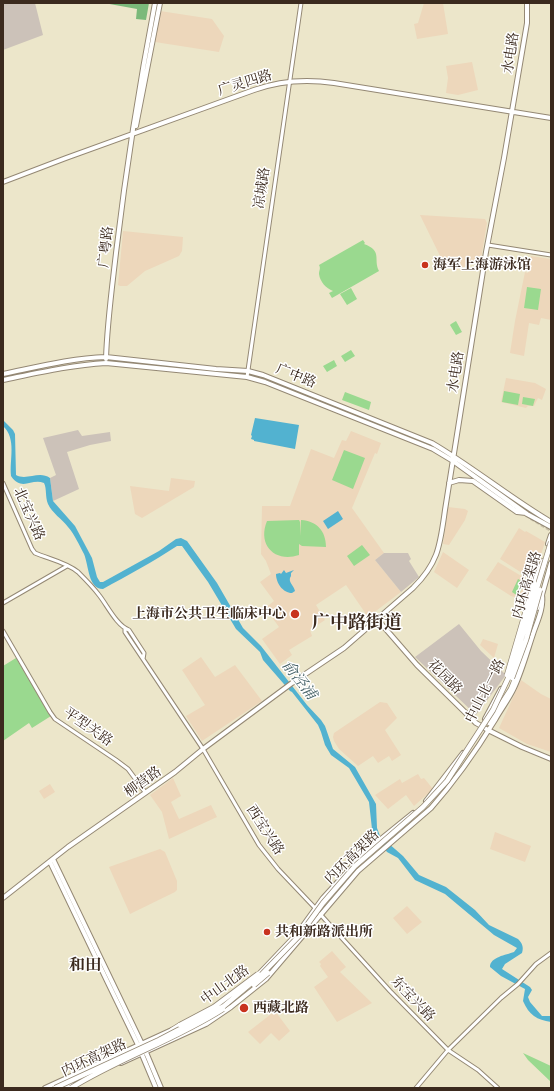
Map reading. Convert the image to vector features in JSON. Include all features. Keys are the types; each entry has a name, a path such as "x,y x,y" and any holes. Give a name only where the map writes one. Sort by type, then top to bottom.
{"highway":[{"name":"内环高架路","path":"55,1088 159,1040 224,1006 261,975 275,961 298,936 323,903 355,866 423,807 447,781 502,694 517,656 551,542"},
{"name":"内环高架路","path":"63,1088 206,1020 225,1008 263,978 300,937 324,905 347,879 377,849 425,809 450,782 489,723 506,692 526,640 551,550"},
{"path":"502,694 534,583 543,561"},
{"path":"489,723 511,689 521,664 538,604 542,595"},
{"path":"172,1030 218,1004 275,961"},
{"path":"70,1088 91,1076"}],"main road":[{"name":"广粤路","path":"106,363 110,308 119,227 133,134 135,110 155,3"},
{"name":"广粤路","path":"133,134 138,119 160,3"},
{"name":"水电路","path":"294,682 344,648 415,586 433,562 441,542 453,455 527,23 528,3"},
{"name":"广灵四路","path":"4,182 254,90 290,82 328,82 551,118"},
{"name":"广中路","path":"3,374 82,359 106,357 248,371 263,375 432,443 453,455 529,509 551,522"},
{"name":"广中路","path":"3,380 82,365 106,363 246,377 265,382 433,449 453,461 527,514 551,527"},
{"path":"459,466 461,469 495,493"},
{"path":"449,483 459,480 473,481 517,512 527,514"},
{"path":"513,497 522,506 540,517"},
{"name":"中山北一路","path":"376,843 421,806 451,769 481,726 510,671 551,535"},
{"name":"中山北一路","path":"382,850 413,825 436,802 459,774 513,690 519,677 539,614 543,600 542,595 551,564"},
{"name":"花园路","path":"377,618 423,671 481,726 551,759"},
{"name":"柳营路","path":"3,898 51,860 175,772 203,749 294,682"},
{"name":"中山北路","path":"45,1088 172,1030 215,1008 259,974 296,934 323,898 355,863 376,843"},
{"name":"中山北路","path":"70,1088 206,1024 226,1010 266,979 358,871 382,850"},
{"path":"51,860 107,981 161,1088"},
{"path":"144,1053 156,1088"},
{"path":"41,1088 63,1080"}],"street":[{"name":"凉城路","path":"246,377 301,3"},
{"path":"488,245 551,255"},
{"name":"北宝兴路","path":"3,483 33,551 67,566 78,573 96,591 125,629 125,632 203,749"},
{"path":"3,603 67,566"},
{"name":"平型关路","path":"3,631 55,719 128,769 145,792"},
{"name":"西宝兴路","path":"203,749 262,850 321,915"},
{"name":"东宝兴路","path":"321,915 394,996 448,1050 478,1070 498,1088"},
{"path":"416,1088 448,1050 518,984 536,964 551,952"}],"shaded area":[{"path":"3,3 35,3 43,35 3,50"},
{"path":"424,3 443,3 448,34 417,39 414,24 418,23"},
{"path":"160,11 212,19 224,36 219,52 155,42"},
{"path":"472,62 478,90 458,95 446,93 448,78 446,66"},
{"path":"420,215 485,219 487,223 481,259 457,270 445,266"},
{"path":"123,231 183,237 182,251 179,256 145,271 127,286 120,286 118,285"},
{"path":"531,256 551,259 551,320 541,318 539,325 529,323 524,356 510,353 525,272 528,273"},
{"path":"506,378 535,383 546,389 542,400 538,398 534,406 528,406 526,408 501,402"},
{"path":"78,430 82,436 110,432 111,441 90,445 67,452 79,489 53,501 50,478 56,475 43,438"},
{"path":"351,431 381,443 377,454 375,453 352,508 384,553 375,560 401,592 368,617 346,585 316,605 325,620 310,630 312,636 289,650 292,655 280,664 262,639 279,627 265,608 274,601 260,582 271,574 266,561 261,554 262,506 290,506 311,449 334,458 342,440 346,441"},
{"path":"171,478 195,481 194,487 142,518 135,514 130,486 169,491"},
{"path":"448,507 465,509 468,511 465,520 449,545 443,544"},
{"path":"519,528 545,542 533,580 500,559"},
{"path":"443,552 469,570 457,588 434,572"},
{"path":"384,553 408,553 411,559 409,561 419,577 401,592 375,560"},
{"path":"498,562 533,583 528,601 511,596 486,580"},
{"path":"459,624 481,651 506,675 476,715 415,657"},
{"path":"483,639 498,644 494,658 480,645"},
{"path":"201,657 215,677 235,665 262,701 202,741 186,716 205,705 182,670"},
{"path":"521,680 551,699 551,752 527,744 499,728"},
{"path":"380,702 387,703 397,718 385,730 401,755 392,761 389,756 378,763 373,756 358,766 339,749 334,741 334,733"},
{"path":"418,774 421,779 424,778 433,789 414,806 406,795 388,809 375,795 400,779 402,783"},
{"path":"173,778 181,796 171,802 179,819 211,805 217,817 169,839 162,812 150,795"},
{"path":"50,784 55,792 44,799 39,791"},
{"path":"495,832 531,846 525,862 490,849"},
{"path":"160,849 165,852 177,881 177,890 130,914 109,867"},
{"path":"407,906 422,922 407,934 393,918"},
{"path":"332,951 346,967 340,972 372,1003 337,1022 314,987 328,977 320,966 321,964 319,962"},
{"path":"275,1011 290,1031 279,1041 271,1033 260,1044 248,1032"}],"green space":[{"path":"104,3 149,3 146,20 136,19 137,9"},
{"path":"363,240 365,243 364,244 374,249 376,252 377,267 379,271 332,298 329,293 333,291 321,280 319,265"},
{"path":"527,287 541,289 538,310 524,308"},
{"path":"351,288 357,299 347,305 340,294"},
{"path":"456,321 462,332 456,335 450,325"},
{"path":"351,350 355,356 345,362 341,356"},
{"path":"334,360 337,366 327,372 323,366"},
{"path":"504,391 520,394 518,405 502,402"},
{"path":"345,392 371,402 369,410 342,400"},
{"path":"523,397 535,399 533,406 522,404"},
{"path":"344,450 365,458 353,489 332,480"},
{"path":"299,520 300,536 301,520 312,522 320,528 326,541 326,547 302,546 299,544 299,555 290,557 276,554 270,550 264,538 267,521"},
{"path":"362,545 370,555 354,566 347,556"},
{"path":"518,579 525,583 518,596 512,592"},
{"path":"16,658 51,716 32,728 29,723 3,741 3,666"},
{"path":"523,1053 551,1066 551,1082 528,1060"}],"water":[{"path":"255,418 299,425 295,449 254,441 251,439"},
{"path":"3,420 15,434 16,475 24,477 42,475 50,478 53,501 75,526 92,558 97,577 100,582 103,582 159,551 176,539 181,538 187,541 217,583 243,628 261,646 307,705 321,720 325,726 333,749 355,767 376,804 377,828 380,836 403,856 419,875 446,887 475,910 489,925 518,939 523,947 522,953 505,964 502,969 530,987 532,990 528,997 530,1002 542,1016 551,1016 551,1022 534,1016 528,1010 523,1001 525,989 501,976 490,967 495,959 514,952 517,948 494,935 445,894 415,880 398,858 387,852 377,839 372,829 369,802 349,768 331,755 325,745 318,725 292,692 263,660 260,652 236,629 208,582 182,546 177,546 103,589 98,588 92,581 86,559 75,537 66,524 48,504 44,483 35,482 23,484 15,481 11,476 11,443 10,437 3,426"},
{"path":"338,511 343,519 328,529 323,521"},
{"path":"284,570 286,573 294,570 291,573 290,578 290,582 295,591 292,593 289,593 283,589 277,581 276,574 281,574"}],"tunnel":[{"path":"531,518 551,530"}],"place":[{"name":"海军上海游泳馆","path":"425,265"},
{"name":"上海市公共卫生临床中心","path":"295,614"},
{"name":"共和新路派出所","path":"267,932"},
{"name":"西藏北路","path":"244,1008"}],"district":[{"name":"广中路街道","path":"357,623"},
{"name":"和田","path":"85,965"}],"water label":[{"name":"俞泾浦","path":"299,680"}]}
